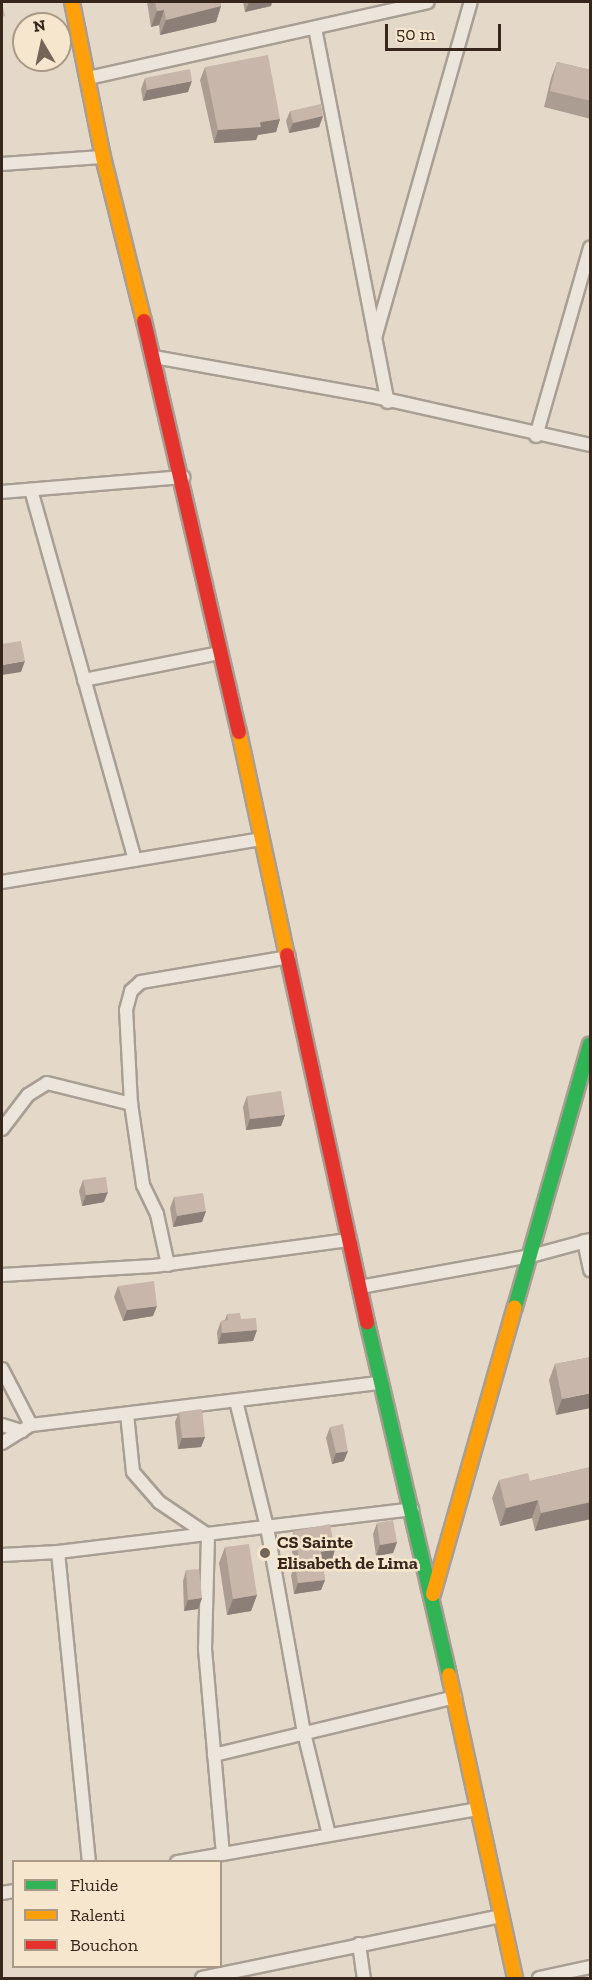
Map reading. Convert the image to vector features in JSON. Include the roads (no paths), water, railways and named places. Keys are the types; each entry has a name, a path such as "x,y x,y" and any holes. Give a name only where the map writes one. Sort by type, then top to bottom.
{"street":[{"path":"72,2 103,157 183,477 219,654 289,957 350,1240 378,1383 432,1594 515,1978"},
{"path":"88,78 428,2"},
{"path":"374,340 471,2"},
{"path":"315,28 374,340 388,402"},
{"path":"2,164 103,157"},
{"path":"536,436 591,248"},
{"path":"154,357 388,402 536,436 591,445"},
{"path":"2,492 183,477"},
{"path":"31,490 135,860"},
{"path":"84,680 219,654"},
{"path":"2,882 262,839"},
{"path":"168,1264 157,1214 143,1185 131,1104 126,1010 131,992 141,982 289,957"},
{"path":"432,1594 590,1045"},
{"path":"2,1129 28,1095 47,1083 131,1104"},
{"path":"2,1275 168,1264 350,1240"},
{"path":"360,1287 531,1256 587,1241 591,1270"},
{"path":"2,1369 27,1428"},
{"path":"2,1425 27,1428 378,1383"},
{"path":"236,1401 267,1527 304,1732 329,1835"},
{"path":"126,1414 134,1472 159,1502 208,1535"},
{"path":"2,1443 27,1428"},
{"path":"2,1555 58,1552 412,1509"},
{"path":"208,1535 205,1649 223,1853"},
{"path":"58,1552 90,1860"},
{"path":"214,1755 455,1697"},
{"path":"187,1860 478,1809"},
{"path":"202,1978 502,1916"},
{"path":"360,1944 364,1978"},
{"path":"539,1978 591,1967"}],"place":[{"name":"CS Sainte Elisabeth de Lima","path":"265,1553"}]}
